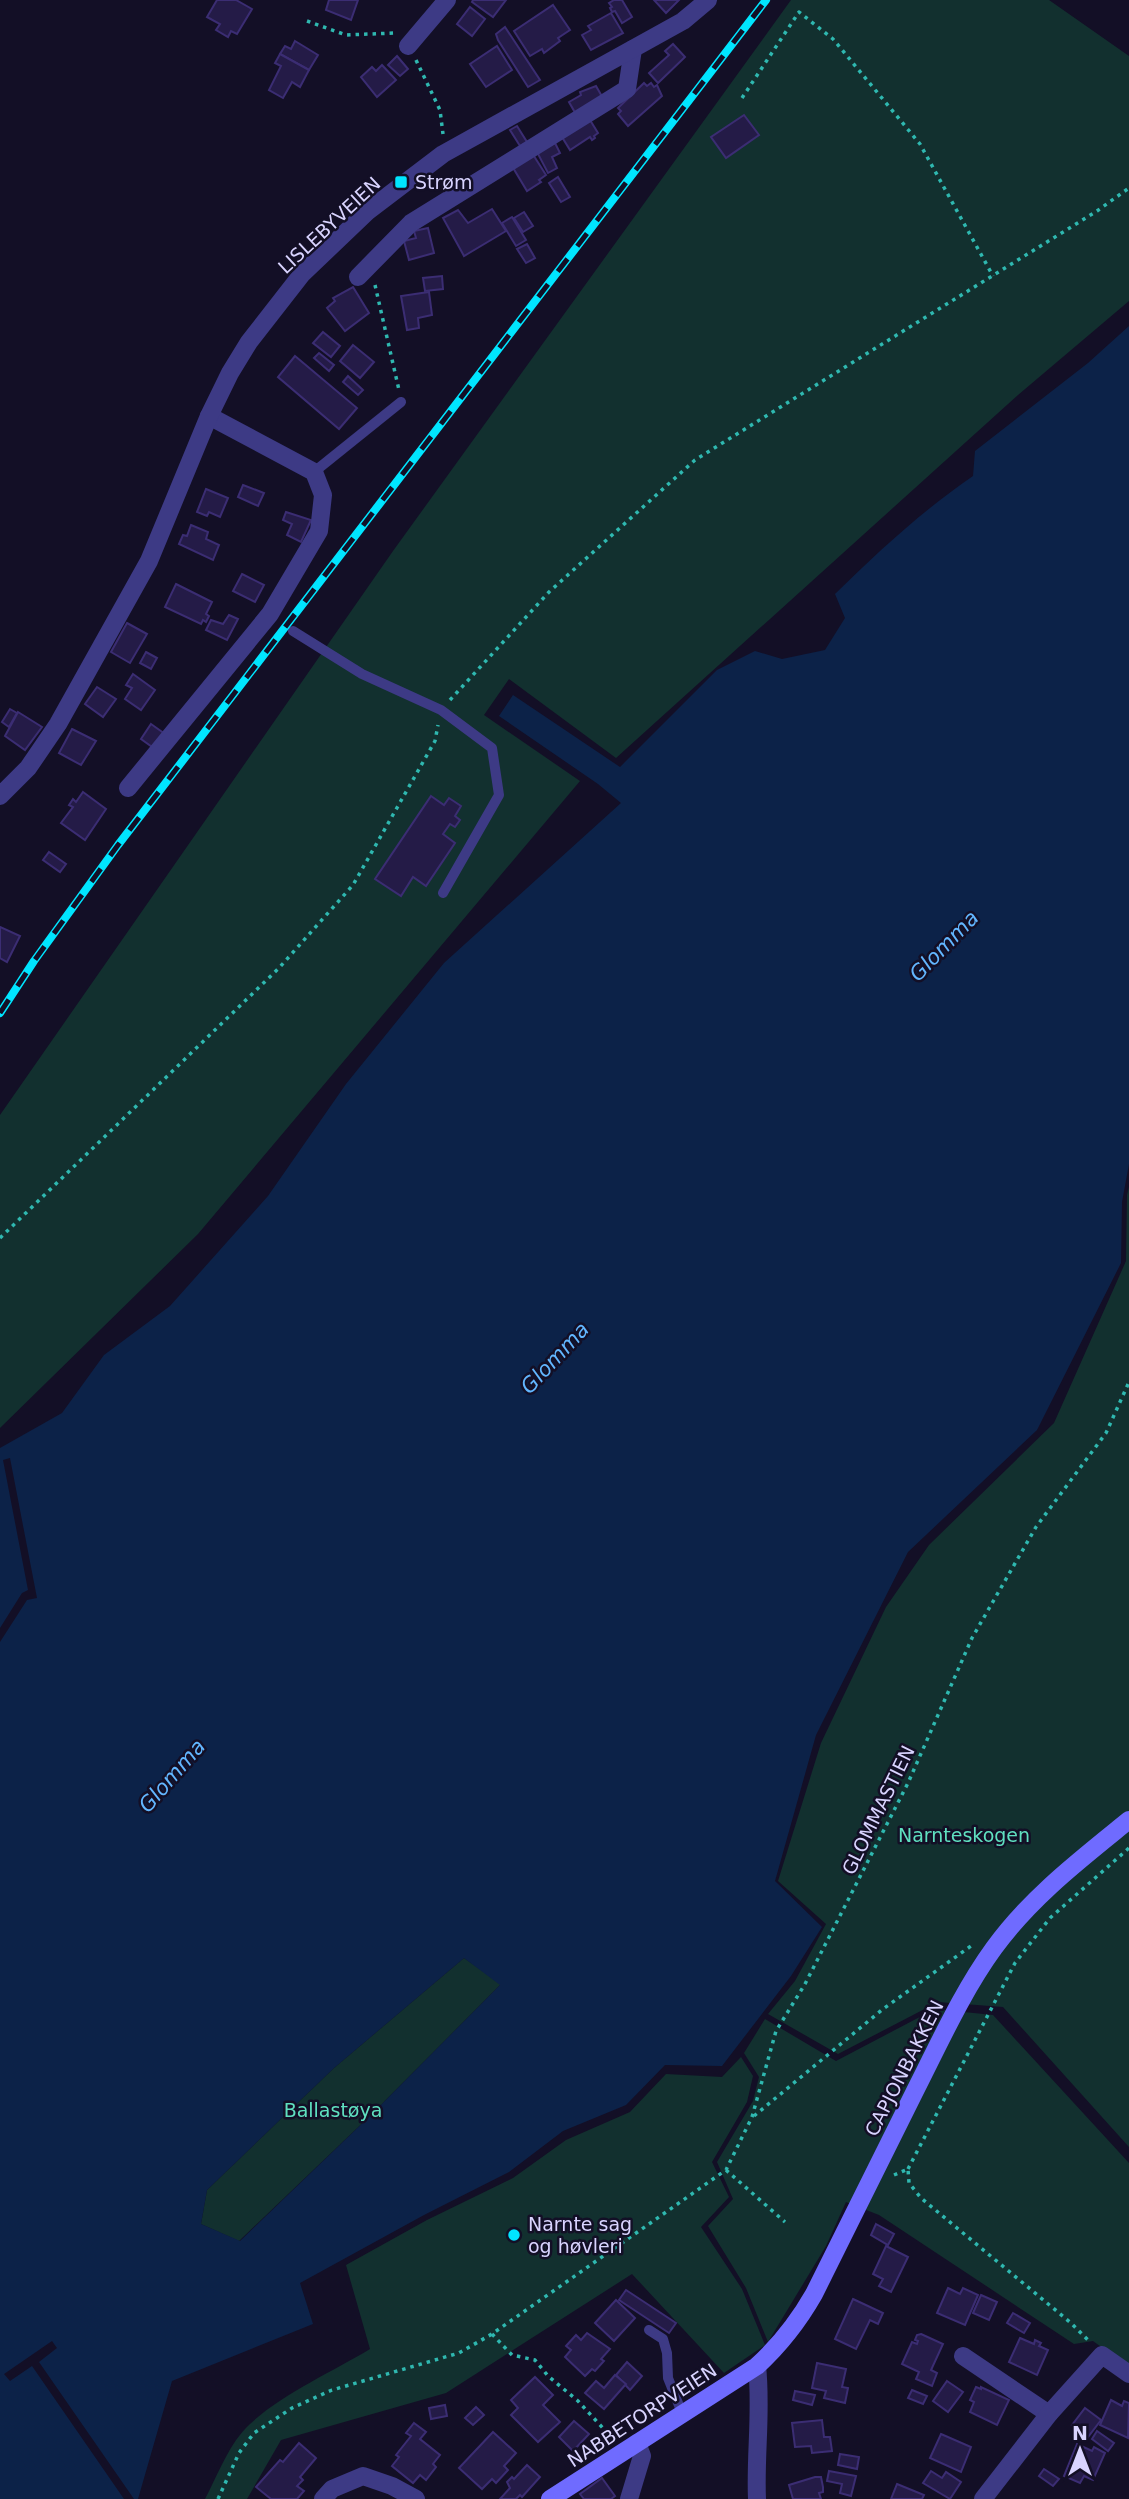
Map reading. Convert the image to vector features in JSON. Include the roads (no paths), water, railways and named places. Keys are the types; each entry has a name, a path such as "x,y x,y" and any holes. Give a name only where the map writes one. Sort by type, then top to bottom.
{"main road":[{"name":"CAPJONBAKKEN","path":"757,2366 780,2345 798,2322 937,2047 993,1949 1019,1917 1052,1884 1128,1822"},
{"name":"NABBETORPVEIEN","path":"550,2499 757,2366"}],"street":[{"path":"408,46 447,0"},
{"name":"LISLEBYVEIEN","path":"0,796 28,768 58,724 149,561 209,416 230,373 249,342 302,274 368,211 443,154 683,20 708,0"},
{"path":"364,271 411,223 627,89 633,49"},
{"path":"128,788 275,617 319,531 323,495 314,472 209,416"},
{"path":"983,2499 1049,2414 1102,2355 1129,2374"},
{"path":"963,2356 1049,2414"},
{"path":"757,2366 760,2388 757,2499"},
{"path":"629,2499 642,2456 631,2447"},
{"path":"323,2499 332,2489 363,2476 392,2486 416,2499"}],"lane":[{"path":"314,472 401,402"},
{"path":"293,631 362,674 440,710 492,748 499,795 443,893"},
{"path":"649,2330 663,2339 667,2353 668,2378 682,2413"}],"water":[{"name":"Glomma","path":"1129,326 1129,1164 1122,1202 1121,1263 1037,1430 908,1552 816,1735 775,1881 822,1927 791,1976 722,2066 665,2065 626,2105 563,2131 509,2172 300,2283 313,2324 172,2381 138,2499 0,2499 0,1448 62,1413 104,1355 170,1306 268,1196 346,1084 444,963 621,803 598,784 499,716 513,695 620,767 717,670 755,651 782,659 825,650 845,618 835,594 901,532 973,476 975,451 1088,363","holes":["464,1958 500,1985 373,2113 240,2241 201,2224 207,2190 334,2068"]}],"railway":[{"path":"0,1013 118,845 766,0"}],"place":[{"name":"Strøm","path":"401,182"},
{"name":"Narnte sag og høvleri","path":"514,2235"}],"park label":[{"name":"Narnteskogen","path":"964,1835"},
{"name":"Ballastøya","path":"333,2110"}]}
